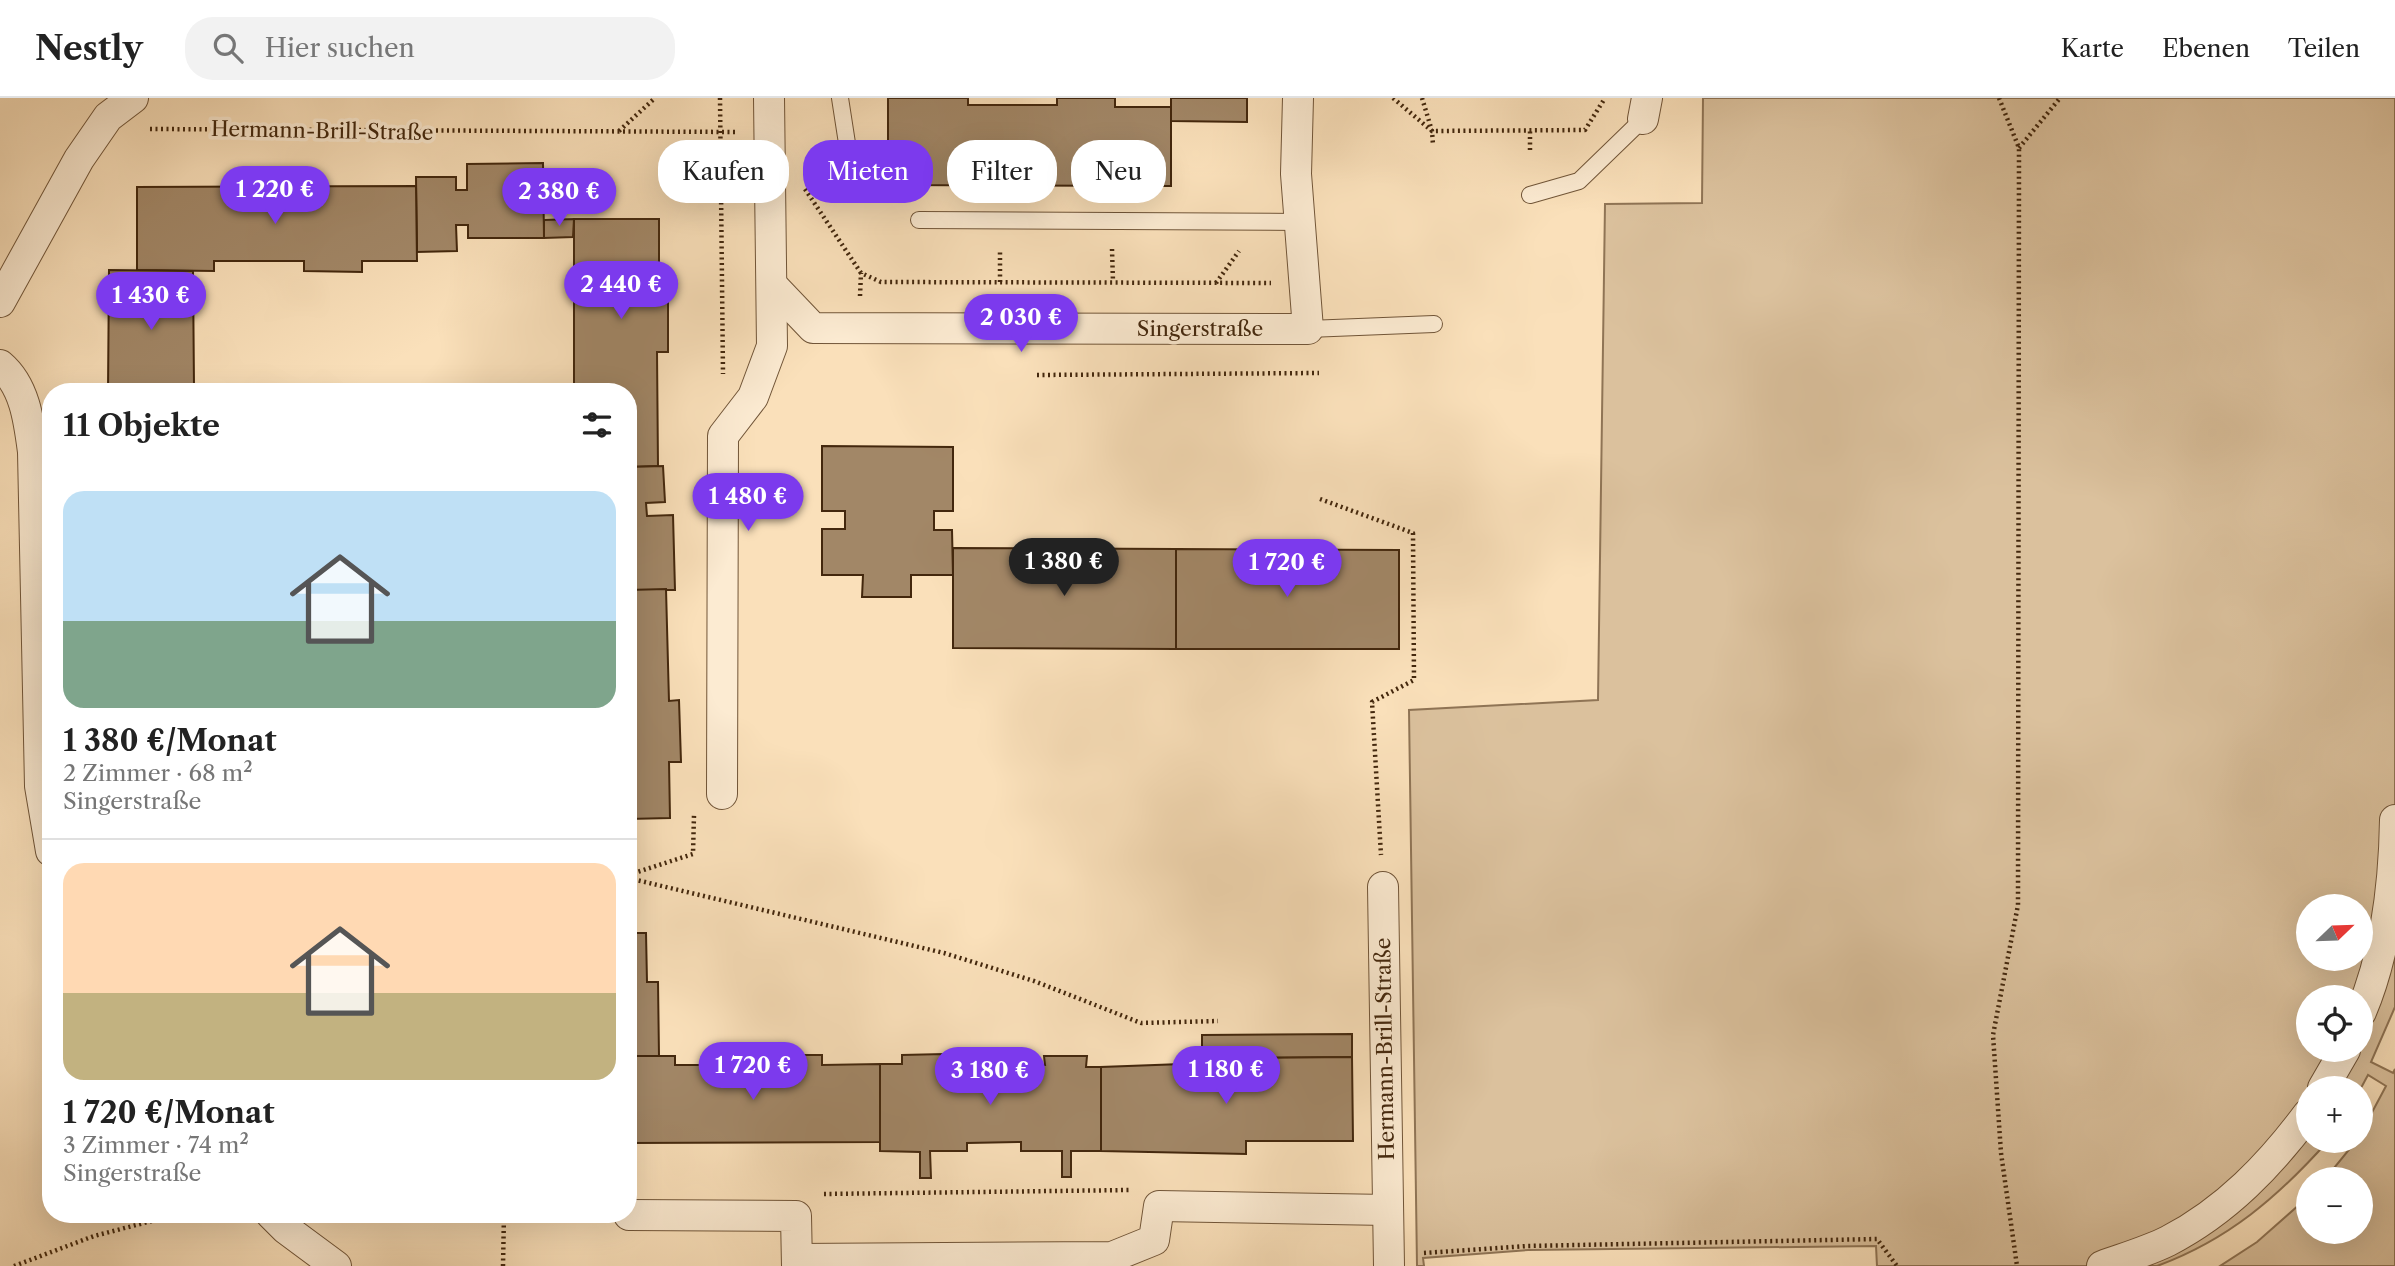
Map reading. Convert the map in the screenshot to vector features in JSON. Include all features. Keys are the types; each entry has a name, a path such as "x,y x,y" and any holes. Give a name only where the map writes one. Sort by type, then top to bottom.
{"street":[{"path":"0,302 79,159 108,117 133,98"},
{"path":"722,794 723,436 753,397 772,346 769,98"},
{"path":"1298,98 1296,174 1308,329"},
{"name":"Singerstraße","path":"772,285 813,328 1308,329"},
{"path":"0,365 10,373 28,413 33,452 42,798"},
{"path":"2372,985 2394,870 2395,820"},
{"name":"Hermann-Brill-Straße","path":"1383,887 1389,1263"},
{"path":"2102,1266 2168,1241 2234,1197 2279,1153 2296,1130"},
{"path":"637,1215 796,1216 797,1263 1112,1257 1154,1240 1159,1206 1388,1210"},
{"path":"280,1223 336,1266"}],"lane":[{"path":"839,98 846,140"},
{"path":"1530,195 1579,181 1645,108"},
{"path":"919,220 1300,222"},
{"path":"1308,329 1434,324"}],"path":[{"path":"619,132 655,98"},
{"path":"720,98 723,380"},
{"path":"1394,98 1432,131 1585,130 1605,98"},
{"path":"1422,98 1432,131 1433,145"},
{"path":"1999,98 2019,148 2018,905 1993,1035 2001,1153 2017,1266"},
{"path":"2019,148 2060,98"},
{"name":"Hermann-Brill-Straße","path":"139,132 150,129 768,133"},
{"path":"1530,131 1530,150"},
{"path":"799,179 861,273 881,282 1306,284"},
{"path":"1037,375 1319,373"},
{"path":"1320,499 1413,533 1414,680 1372,702 1383,887"},
{"path":"637,874 693,854 694,794 722,794"},
{"path":"637,879 944,953 1034,981 1141,1023 1218,1021"},
{"path":"796,1216 796,1194 1142,1190 1159,1206"},
{"path":"14,1266 94,1236 144,1223"},
{"path":"503,1266 504,1223"},
{"path":"1389,1263 1427,1253 1527,1246 1877,1238 1898,1266"}],"shaded area":[{"path":"1703,98 2395,98 2395,1007 2373,1057 2373,985 2296,985 2296,1062 2371,1062 2393,1073 2395,1069 2395,1266 2220,1266 2257,1242 2296,1208 2296,1244 2373,1244 2373,1167 2335,1167 2346,1153 2373,1153 2373,1110 2386,1086 2368,1075 2296,1076 2296,1153 2317,1153 2303,1167 2296,1167 2296,1174 2271,1198 2229,1230 2157,1266 1877,1266 1876,1246 1528,1250 1423,1258 1424,1266 1417,1266 1409,710 1598,700 1605,204 1702,203"}],"building":[{"path":"888,98 968,98 968,105 1057,105 1057,98 1115,98 1115,107 1171,107 1171,186 1166,186 1166,140 1071,140 1071,186 1057,186 1057,140 947,140 947,185 933,185 933,140 888,140"},
{"path":"1171,98 1247,98 1247,122 1171,121"},
{"path":"543,163 544,238 468,238 468,225 456,225 457,251 417,252 416,177 456,177 456,190 467,190 467,164"},
{"path":"416,186 417,261 362,261 362,272 304,271 304,261 214,261 214,271 137,270 137,187"},
{"path":"574,219 659,219 659,289 668,289 668,352 657,352 658,466 637,467 637,383 574,383"},
{"path":"574,219 573,237 544,238 544,220"},
{"path":"109,270 193,271 194,383 108,383"},
{"path":"822,446 953,447 953,511 934,511 934,530 952,530 953,575 911,575 911,597 862,597 863,575 822,575 822,529 845,529 845,511 822,511"},
{"path":"663,466 665,502 646,503 647,516 673,515 675,590 637,590 637,467"},
{"path":"953,548 1176,549 1176,649 953,648"},
{"path":"1176,549 1399,550 1399,649 1176,649"},
{"path":"666,589 669,701 679,700 681,762 669,762 670,818 637,819 637,590"},
{"path":"637,933 646,933 647,982 658,982 659,1056 637,1056"},
{"path":"1352,1034 1352,1057 1247,1058 1247,1078 1202,1078 1202,1035"},
{"path":"944,1054 944,1065 1045,1065 1044,1056 1087,1056 1086,1067 1101,1067 1101,1151 1071,1151 1071,1177 1062,1177 1062,1151 1021,1151 1021,1142 967,1143 967,1151 930,1151 931,1178 920,1178 920,1152 880,1151 880,1064 902,1064 902,1055"},
{"path":"763,1055 822,1055 822,1065 880,1064 880,1142 637,1143 637,1056 675,1056 675,1065 764,1065"},
{"path":"1352,1057 1353,1141 1246,1141 1246,1154 1101,1151 1101,1067 1182,1064 1182,1058 1202,1059 1202,1078 1247,1078 1247,1058"}]}
